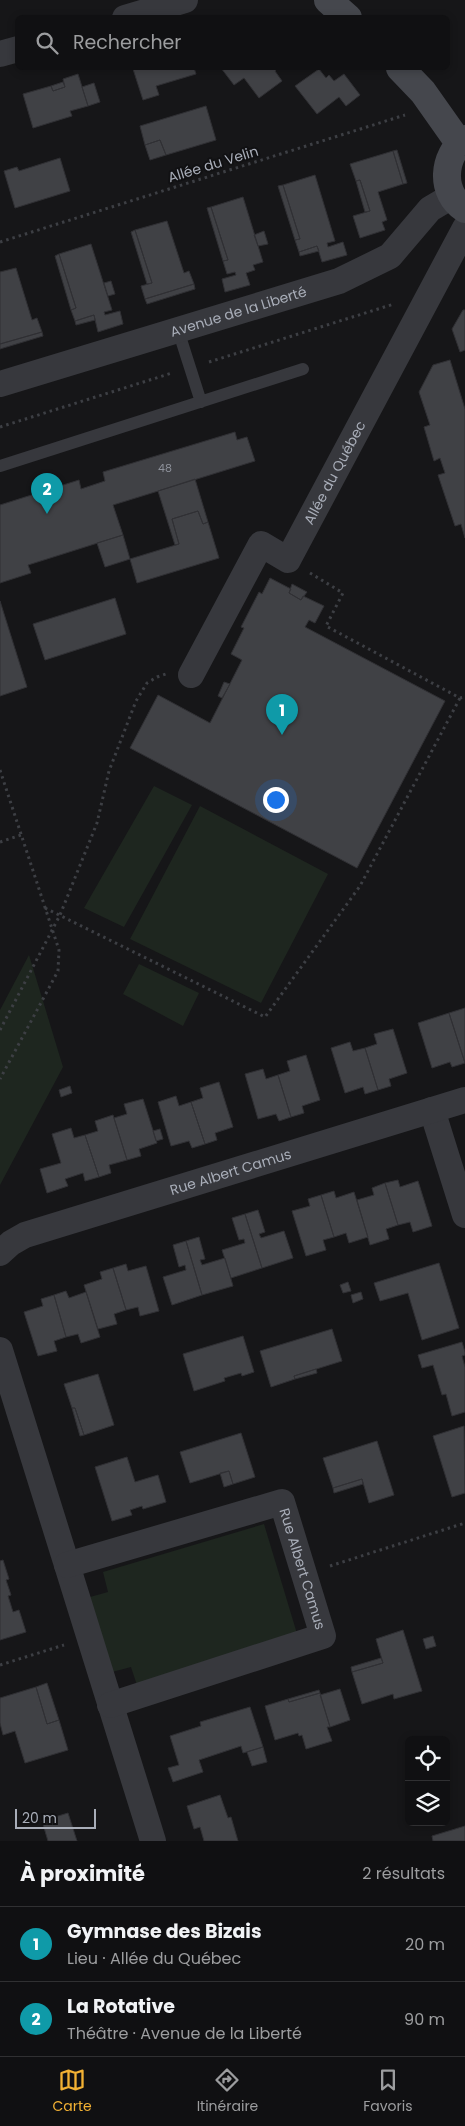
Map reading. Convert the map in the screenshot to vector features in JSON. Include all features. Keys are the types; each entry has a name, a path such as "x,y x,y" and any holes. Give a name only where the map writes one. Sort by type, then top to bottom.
{"street":[{"path":"135,15 185,0"},
{"path":"328,0 345,15"},
{"path":"0,54 15,50"},
{"path":"402,70 462,141 452,152 448,162 447,180 458,202"},
{"name":"Avenue de la Liberté","path":"0,384 339,281 390,256 430,209 458,202"},
{"name":"Allée du Québec","path":"288,560 465,228"},
{"path":"191,675 261,544 288,560"},
{"name":"Rue Albert Camus","path":"0,1253 11,1243 25,1235 465,1100"},
{"path":"432,1110 465,1215"},
{"path":"0,1350 153,1841"},
{"name":"Rue Albert Camus","path":"67,1565 282,1502 323,1636 110,1705"}],"lane":[{"path":"178,330 201,402"},
{"path":"0,466 303,370"}],"path":[{"name":"Allée du Velin","path":"0,242 404,115 430,102"},
{"path":"0,427 430,293"},
{"path":"288,560 343,593 326,626 460,698 465,697"},
{"path":"0,1030 53,932 97,823 109,771 136,701 147,683 157,677 166,674 191,675"},
{"path":"45,908 265,1017 360,886 460,698"},
{"path":"0,770 58,950 58,972 0,1079"},
{"path":"0,842 21,835"},
{"path":"304,1575 465,1523"},
{"path":"0,1665 89,1637"}],"shaded area":[{"path":"154,786 192,805 124,927 84,908"},
{"path":"200,806 328,874 261,1003 130,939"},
{"path":"29,955 63,1067 0,1185 0,1010"},
{"path":"139,964 199,993 183,1026 123,994"},
{"path":"264,1524 298,1637 137,1685 131,1667 112,1672 90,1597 108,1592 103,1572"}],"building":[{"path":"133,70 195,70 196,74 156,86 159,95 143,100"},
{"path":"223,70 276,70 282,81 259,98 244,78 234,85"},
{"path":"320,70 326,78 329,75 334,81 344,74 360,95 346,106 339,97 317,114 295,86"},
{"path":"78,74 88,106 70,111 72,116 33,128 23,94 51,86 53,91 65,87 63,79"},
{"path":"63,82 65,87 53,91 51,86"},
{"path":"94,83 100,102 88,106 82,87"},
{"path":"206,106 216,140 166,155 160,140 145,145 140,126"},
{"path":"160,140 166,155 150,160 145,145"},
{"path":"397,150 407,183 403,184 393,151"},
{"path":"393,151 403,184 378,192 387,220 382,222 385,230 360,238 353,216 370,211 360,180 356,181 350,164"},
{"path":"60,158 70,191 15,208 4,171 17,167 19,171"},
{"path":"315,175 335,241 327,243 328,247 343,242 347,255 322,262 317,246 299,252 295,240 300,239 283,185"},
{"path":"360,180 370,211 365,212 356,181"},
{"path":"283,185 300,239 295,240 278,186"},
{"path":"243,197 263,262 253,265 255,270 246,273 250,285 225,292 222,279 236,275 235,272 227,274 223,261 228,260 211,207"},
{"path":"211,207 228,260 223,261 207,208"},
{"path":"167,221 184,273 189,271 194,284 145,299 141,286 152,283 135,230"},
{"path":"135,230 152,283 147,284 131,232"},
{"path":"264,231 268,244 258,246 254,235"},
{"path":"91,244 112,310 104,312 105,315 120,311 123,324 98,332 94,315 75,321 71,310 76,308 59,254"},
{"path":"317,246 319,251 300,256 299,252"},
{"path":"59,254 76,308 71,310 55,256"},
{"path":"16,268 32,320 37,318 42,332 0,344 0,272"},
{"path":"111,281 115,294 108,296 104,283"},
{"path":"194,284 195,289 147,304 145,299"},
{"path":"463,310 465,310 465,350 460,352 452,329"},
{"path":"94,315 95,320 76,325 75,321"},
{"path":"42,332 43,336 0,349 0,344"},
{"path":"450,360 465,409 465,538 461,524 455,526 438,475 445,473 440,458 434,461 424,427 430,425 419,392 433,365"},
{"path":"235,432 237,440 247,437 255,461 113,505 123,535 28,565 31,573 0,583 0,505 79,480 81,489 105,481 103,472"},
{"path":"195,479 208,522 203,524 198,511 172,519 179,544 175,545 158,491"},
{"path":"198,511 203,524 208,522 219,558 137,583 130,559 179,544 172,519"},
{"path":"123,535 130,559 105,567 97,543"},
{"path":"270,578 291,589 289,593 301,600 303,596 324,606 315,623 309,620 305,627 445,701 357,868 130,748 158,695 210,723 242,660 231,654 244,628 241,627 259,592 262,594"},
{"path":"292,584 307,592 301,600 289,593"},
{"path":"115,598 126,634 45,660 33,624"},
{"path":"0,601 27,687 0,696"},
{"path":"224,682 230,684 222,698 218,696"},
{"path":"465,1008 465,1063 449,1013"},
{"path":"449,1013 465,1063 452,1067 450,1062 432,1068 418,1023"},
{"path":"393,1029 407,1073 389,1079 391,1086 378,1090 365,1048 377,1044 374,1034"},
{"path":"350,1042 353,1051 365,1048 378,1090 365,1094 363,1087 345,1093 331,1048"},
{"path":"306,1055 320,1100 302,1106 304,1113 291,1117 278,1075 290,1071 287,1061"},
{"path":"263,1069 266,1079 278,1075 291,1117 279,1121 276,1114 258,1119 245,1074"},
{"path":"219,1082 233,1127 215,1133 217,1140 205,1144 191,1102 203,1098 200,1088"},
{"path":"70,1086 72,1093 61,1097 59,1090"},
{"path":"176,1096 179,1106 191,1102 205,1144 192,1148 189,1141 171,1146 158,1102"},
{"path":"143,1099 157,1143 139,1149 141,1156 127,1160 114,1118 127,1114 124,1104"},
{"path":"113,1115 127,1160 109,1165 111,1173 99,1177 85,1135 98,1131 95,1121"},
{"path":"71,1128 74,1138 85,1135 99,1177 85,1181 83,1173 65,1179 68,1186 47,1193 40,1169 61,1163 52,1134"},
{"path":"160,1129 163,1139 156,1141 153,1131"},
{"path":"398,1180 400,1187 418,1181 432,1226 413,1232 410,1222 398,1225 385,1183"},
{"path":"385,1183 398,1225 386,1229 389,1239 370,1245 357,1200 374,1195 372,1188"},
{"path":"334,1191 336,1198 354,1192 368,1237 349,1243 346,1233 334,1237 321,1195"},
{"path":"321,1195 334,1237 323,1240 326,1250 306,1256 292,1211 310,1206 308,1199"},
{"path":"258,1210 265,1232 259,1234 261,1238 284,1231 293,1258 262,1268 245,1214"},
{"path":"245,1214 262,1268 231,1278 222,1250 245,1243 244,1239 239,1240 232,1218"},
{"path":"199,1237 205,1259 200,1260 202,1265 225,1258 233,1286 202,1295 186,1241"},
{"path":"186,1241 202,1295 172,1305 163,1277 186,1270 185,1265 179,1267 173,1245"},
{"path":"439,1263 459,1328 422,1340 408,1293 380,1301 374,1283"},
{"path":"126,1264 128,1271 146,1266 159,1311 140,1316 138,1307 126,1310 113,1268"},
{"path":"113,1268 126,1310 114,1314 117,1324 98,1329 84,1285 102,1279 100,1272"},
{"path":"348,1282 351,1291 343,1293 340,1285"},
{"path":"66,1291 69,1298 86,1292 100,1337 81,1343 78,1334 66,1337 54,1295"},
{"path":"361,1292 363,1299 353,1303 351,1295"},
{"path":"54,1295 66,1337 54,1341 57,1351 38,1356 24,1312 43,1306 41,1299"},
{"path":"332,1329 342,1361 294,1376 295,1379 271,1387 260,1351"},
{"path":"243,1336 254,1372 242,1376 241,1373 224,1378 225,1381 194,1391 183,1354"},
{"path":"462,1342 465,1352 465,1355 462,1356 465,1367 465,1412 452,1416 446,1394 442,1395 433,1365 422,1368 418,1355"},
{"path":"316,1369 317,1373 295,1379 294,1376"},
{"path":"98,1374 114,1425 84,1435 64,1384"},
{"path":"72,1408 75,1408 84,1435 80,1436"},
{"path":"464,1426 465,1493 452,1497 433,1436"},
{"path":"241,1433 255,1477 233,1484 229,1471 190,1483 180,1452"},
{"path":"377,1441 394,1495 369,1503 362,1479 333,1488 323,1458"},
{"path":"127,1457 135,1482 158,1475 166,1502 143,1509 142,1506 130,1510 132,1515 112,1521 95,1467"},
{"path":"229,1471 233,1484 224,1487 220,1473"},
{"path":"362,1479 363,1484 334,1493 333,1488"},
{"path":"3,1560 9,1579 6,1580 11,1595 8,1596 13,1612 19,1610 26,1632 0,1640 0,1561"},
{"path":"403,1630 422,1691 394,1699 393,1694 362,1704 352,1672 383,1663 376,1639"},
{"path":"433,1636 436,1646 426,1649 423,1639"},
{"path":"381,1658 383,1663 352,1672 351,1667"},
{"path":"47,1683 59,1720 47,1724 36,1687"},
{"path":"36,1687 47,1724 59,1720 68,1750 25,1763 15,1731 3,1735 0,1723 0,1698"},
{"path":"340,1689 350,1720 330,1727 320,1695"},
{"path":"319,1690 320,1693 289,1702 288,1699"},
{"path":"320,1693 332,1741 306,1749 302,1735 299,1736 298,1733 275,1740 265,1706 288,1699 289,1702"},
{"path":"250,1707 263,1747 243,1753 241,1746 199,1760 203,1772 173,1782 168,1768 179,1765 170,1736 201,1726 200,1722"},
{"path":"263,1747 267,1762 252,1766 247,1752"},
{"path":"220,1795 228,1818 231,1817 238,1841 204,1841 200,1827 194,1829 187,1806"},
{"path":"68,1813 77,1841 48,1841 42,1821"},
{"path":"465,1826 465,1841 433,1841 432,1836"}],"place":[{"name":"La Rotative","path":"47,514"},
{"name":"Gymnase des Bizais","path":"282,735"}]}
